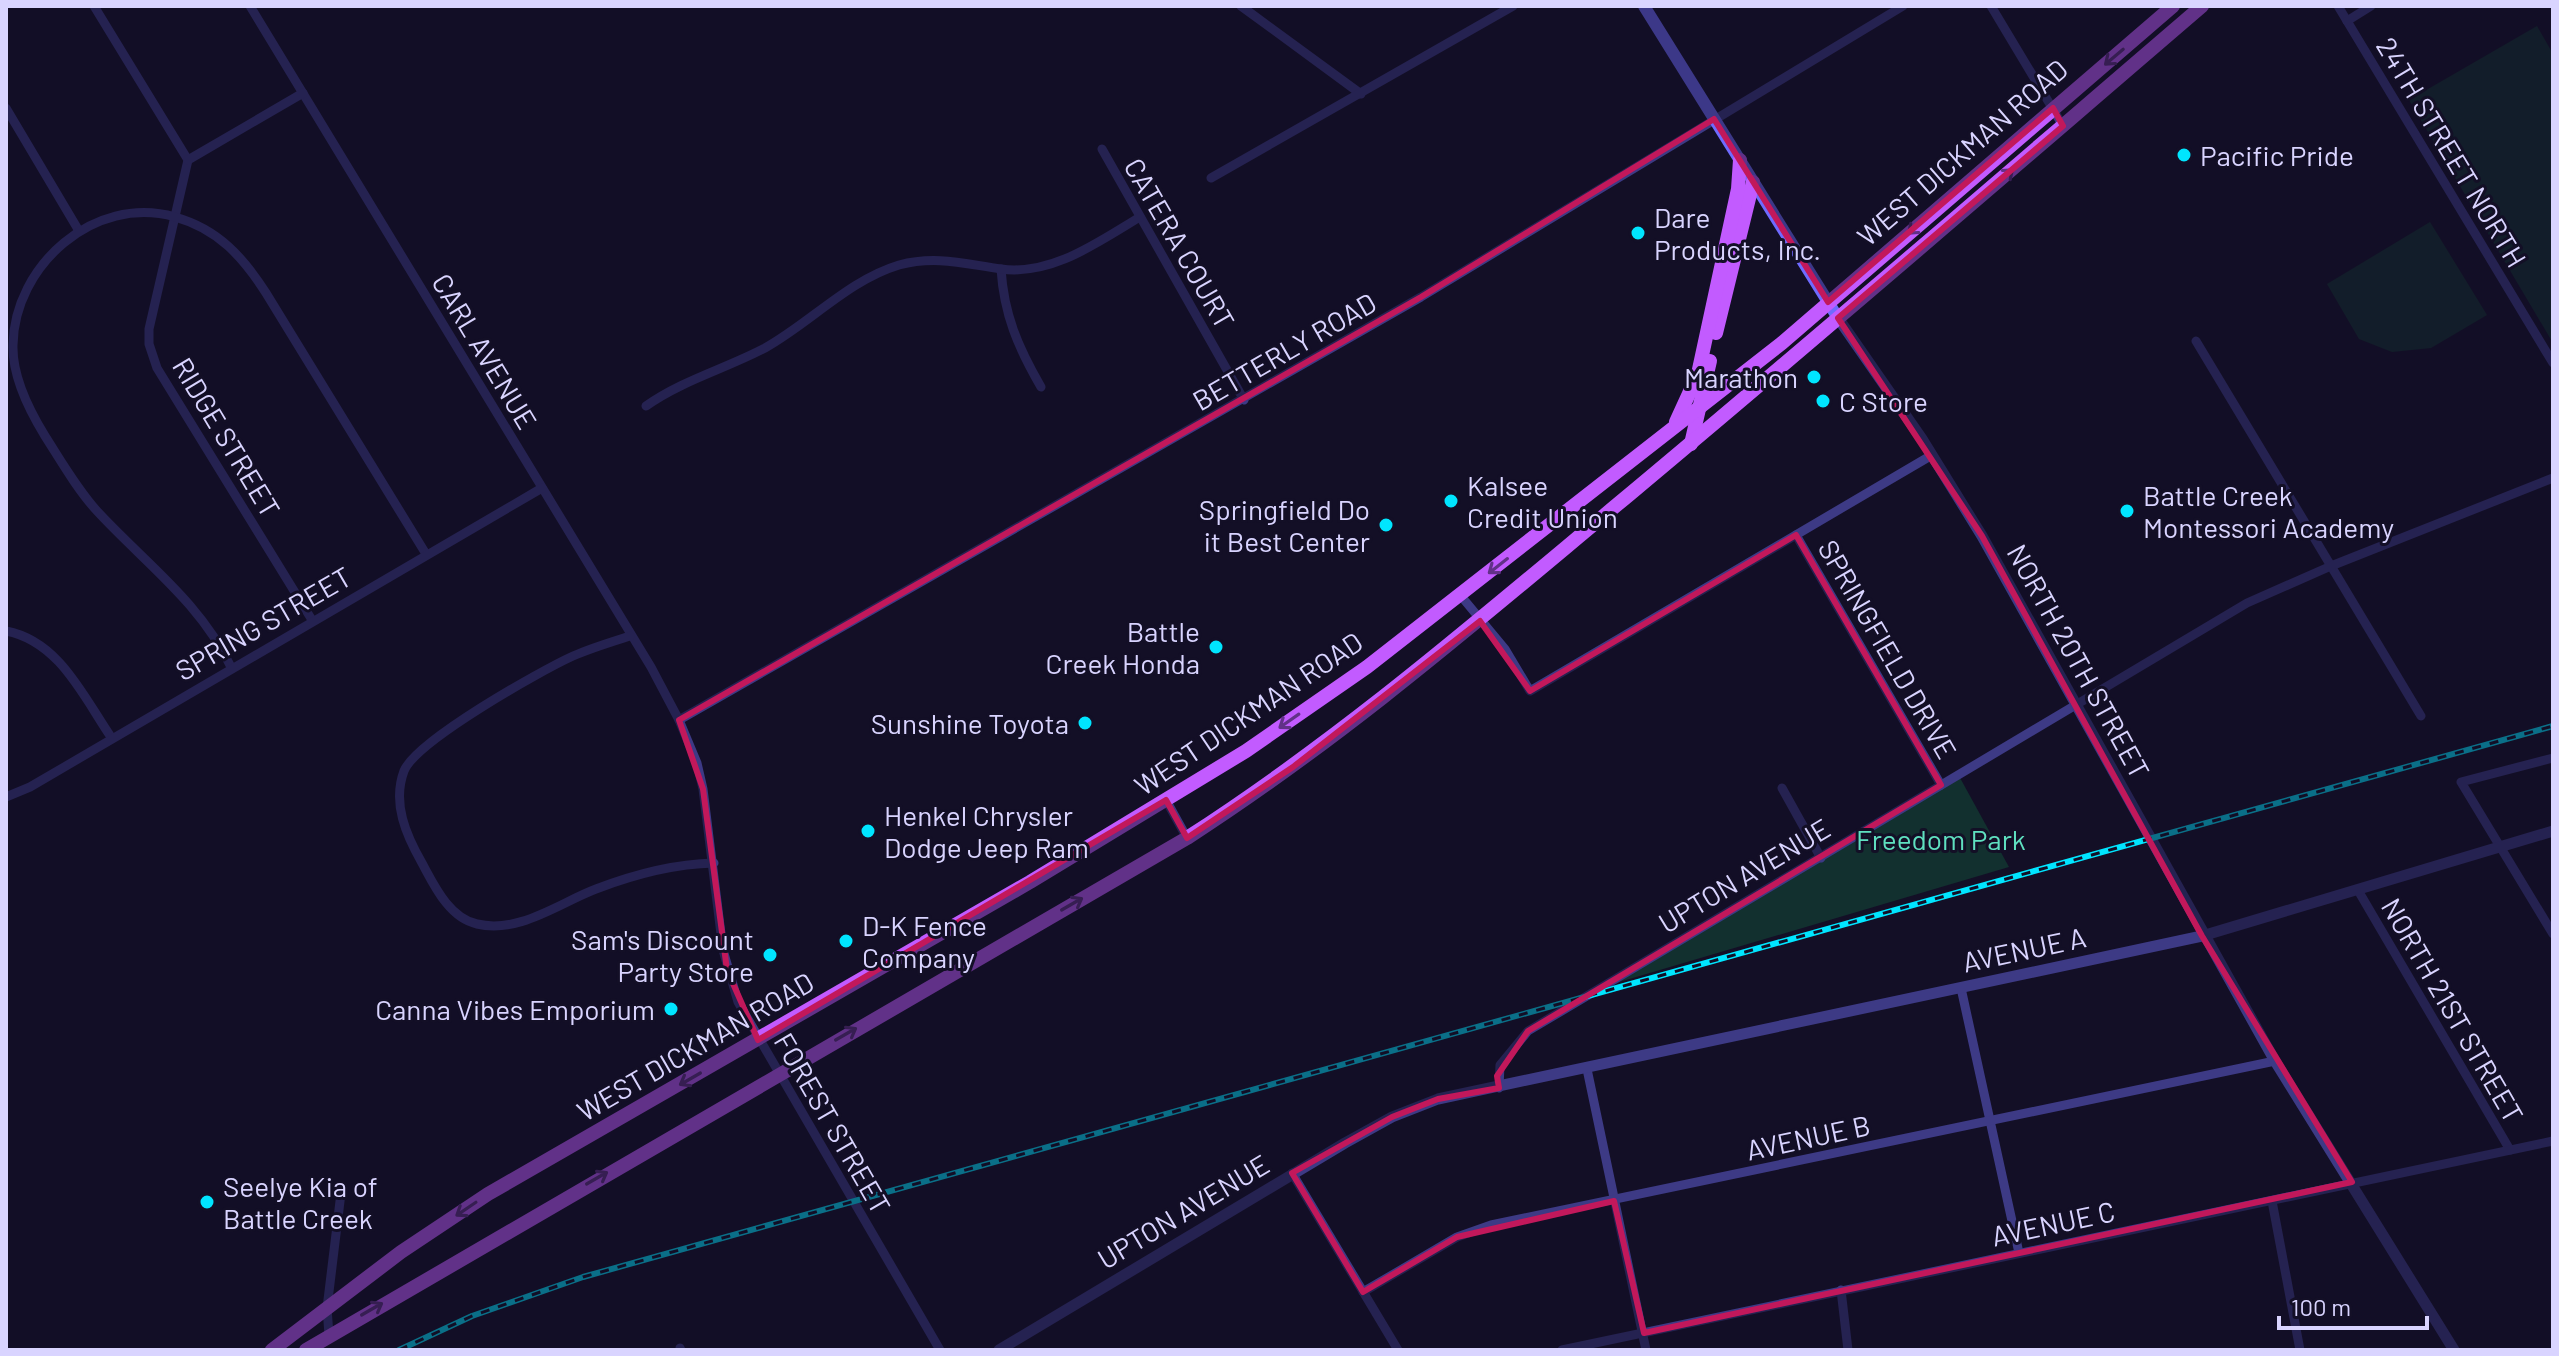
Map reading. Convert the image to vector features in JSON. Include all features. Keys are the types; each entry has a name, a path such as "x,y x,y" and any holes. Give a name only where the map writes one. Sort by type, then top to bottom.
{"main road":[{"name":"NORTH 20TH STREET","path":"1644,6 1838,318"},
{"name":"WEST DICKMAN ROAD","path":"272,1350 401,1252 488,1194 758,1040 1166,800 1291,720 1461,596 1700,409 2173,6"},
{"name":"WEST DICKMAN ROAD","path":"306,1350 1187,838 1330,740 1480,621 1691,444 2202,6"},
{"path":"1669,432 1684,409 1698,374 1738,189 1740,160"},
{"path":"1691,444 1753,182"}],"street":[{"path":"94,6 188,160 303,93"},
{"name":"CARL AVENUE","path":"250,6 679,720"},
{"path":"1241,6 1361,94"},
{"path":"1211,178 1513,6"},
{"name":"BETTERLY ROAD","path":"679,720 1421,297 1903,6"},
{"path":"1991,6 2063,126"},
{"name":"24TH STREET NORTH","path":"2338,6 2553,363"},
{"path":"2347,21 2371,6"},
{"path":"6,108 79,231"},
{"name":"CATERA COURT","path":"1102,149 1244,400"},
{"name":"RIDGE STREET","path":"188,160 149,329 149,344 157,368 312,620"},
{"path":"231,667 204,619 95,509 66,470 33,416 18,380 9,348 14,324 33,274 50,253 79,231 130,215 158,213 177,217 228,244 245,261 426,554"},
{"path":"646,406 673,387 764,348 857,286 898,265 941,259 1024,270 1062,261 1140,217"},
{"path":"1001,269 1007,317 1015,342 1041,387"},
{"name":"NORTH 20TH STREET","path":"1838,318 1932,455 1998,563 2202,936 2275,1061 2454,1350"},
{"path":"2196,341 2421,716"},
{"path":"1461,596 1505,649 1530,691 1932,455"},
{"name":"UPTON AVENUE","path":"999,1350 1292,1173 1392,1117 1438,1099 1499,1088 1500,1065 1528,1031 2247,603 2331,566 2553,478"},
{"name":"SPRING STREET","path":"6,797 30,787 542,488"},
{"name":"SPRINGFIELD DRIVE","path":"1796,535 1941,785"},
{"path":"6,631 32,638 51,652 111,737"},
{"path":"630,636 574,656 521,684 422,750 405,768 400,793 405,831 443,899 457,915 475,924 501,926 518,923 645,872 684,864 714,863"},
{"name":"FOREST STREET","path":"679,720 697,763 714,863 727,970 738,1002 940,1350"},
{"path":"2553,758 2461,782 2553,934"},
{"path":"1782,788 1821,858"},
{"path":"1166,800 1187,838"},
{"name":"AVENUE A","path":"1499,1088 2202,936 2359,892 2553,831"},
{"name":"NORTH 21ST STREET","path":"2359,892 2510,1150"},
{"path":"1961,988 2019,1253"},
{"name":"AVENUE B","path":"1363,1292 1457,1237 1491,1225 2275,1061"},
{"path":"1587,1069 1646,1350"},
{"name":"AVENUE C","path":"1562,1350 2553,1141"},
{"path":"1292,1173 1398,1350"},
{"path":"329,1335 327,1308 341,1193"},
{"path":"2272,1201 2300,1350"},
{"path":"1841,1290 1848,1350"}],"highlighted area":[{"path":"2053,108 2063,126 1838,318 1982,536 2202,936 2352,1182 1644,1333 1614,1201 1457,1237 1363,1292 1292,1173 1392,1117 1438,1099 1499,1088 1497,1076 1528,1031 1941,785 1796,535 1530,691 1480,621 1293,767 1187,838 1166,800 758,1040 727,970 703,789 679,720 1421,297 1714,119 1828,302"}],"green space":[{"path":"2537,26 2553,54 2553,343 2409,100"},
{"path":"2430,222 2487,315 2431,348 2392,352 2359,339 2327,284"},
{"name":"Freedom Park","path":"1959,776 2009,867 1609,985"}],"railway":[{"path":"399,1350 472,1316 583,1277 2553,726"}],"place":[{"name":"Pacific Pride","path":"2184,155"},
{"name":"Dare Products, Inc.","path":"1638,233"},
{"name":"Marathon","path":"1814,377"},
{"name":"C Store","path":"1823,401"},
{"name":"Kalsee Credit Union","path":"1451,501"},
{"name":"Battle Creek Montessori Academy","path":"2127,511"},
{"name":"Springfield Do it Best Center","path":"1386,525"},
{"name":"Battle Creek Honda","path":"1216,647"},
{"name":"Sunshine Toyota","path":"1085,723"},
{"name":"Henkel Chrysler Dodge Jeep Ram","path":"868,831"},
{"name":"D-K Fence Company","path":"846,941"},
{"name":"Sam's Discount Party Store","path":"770,955"},
{"name":"Canna Vibes Emporium","path":"671,1009"},
{"name":"Seelye Kia of Battle Creek","path":"207,1202"}]}
